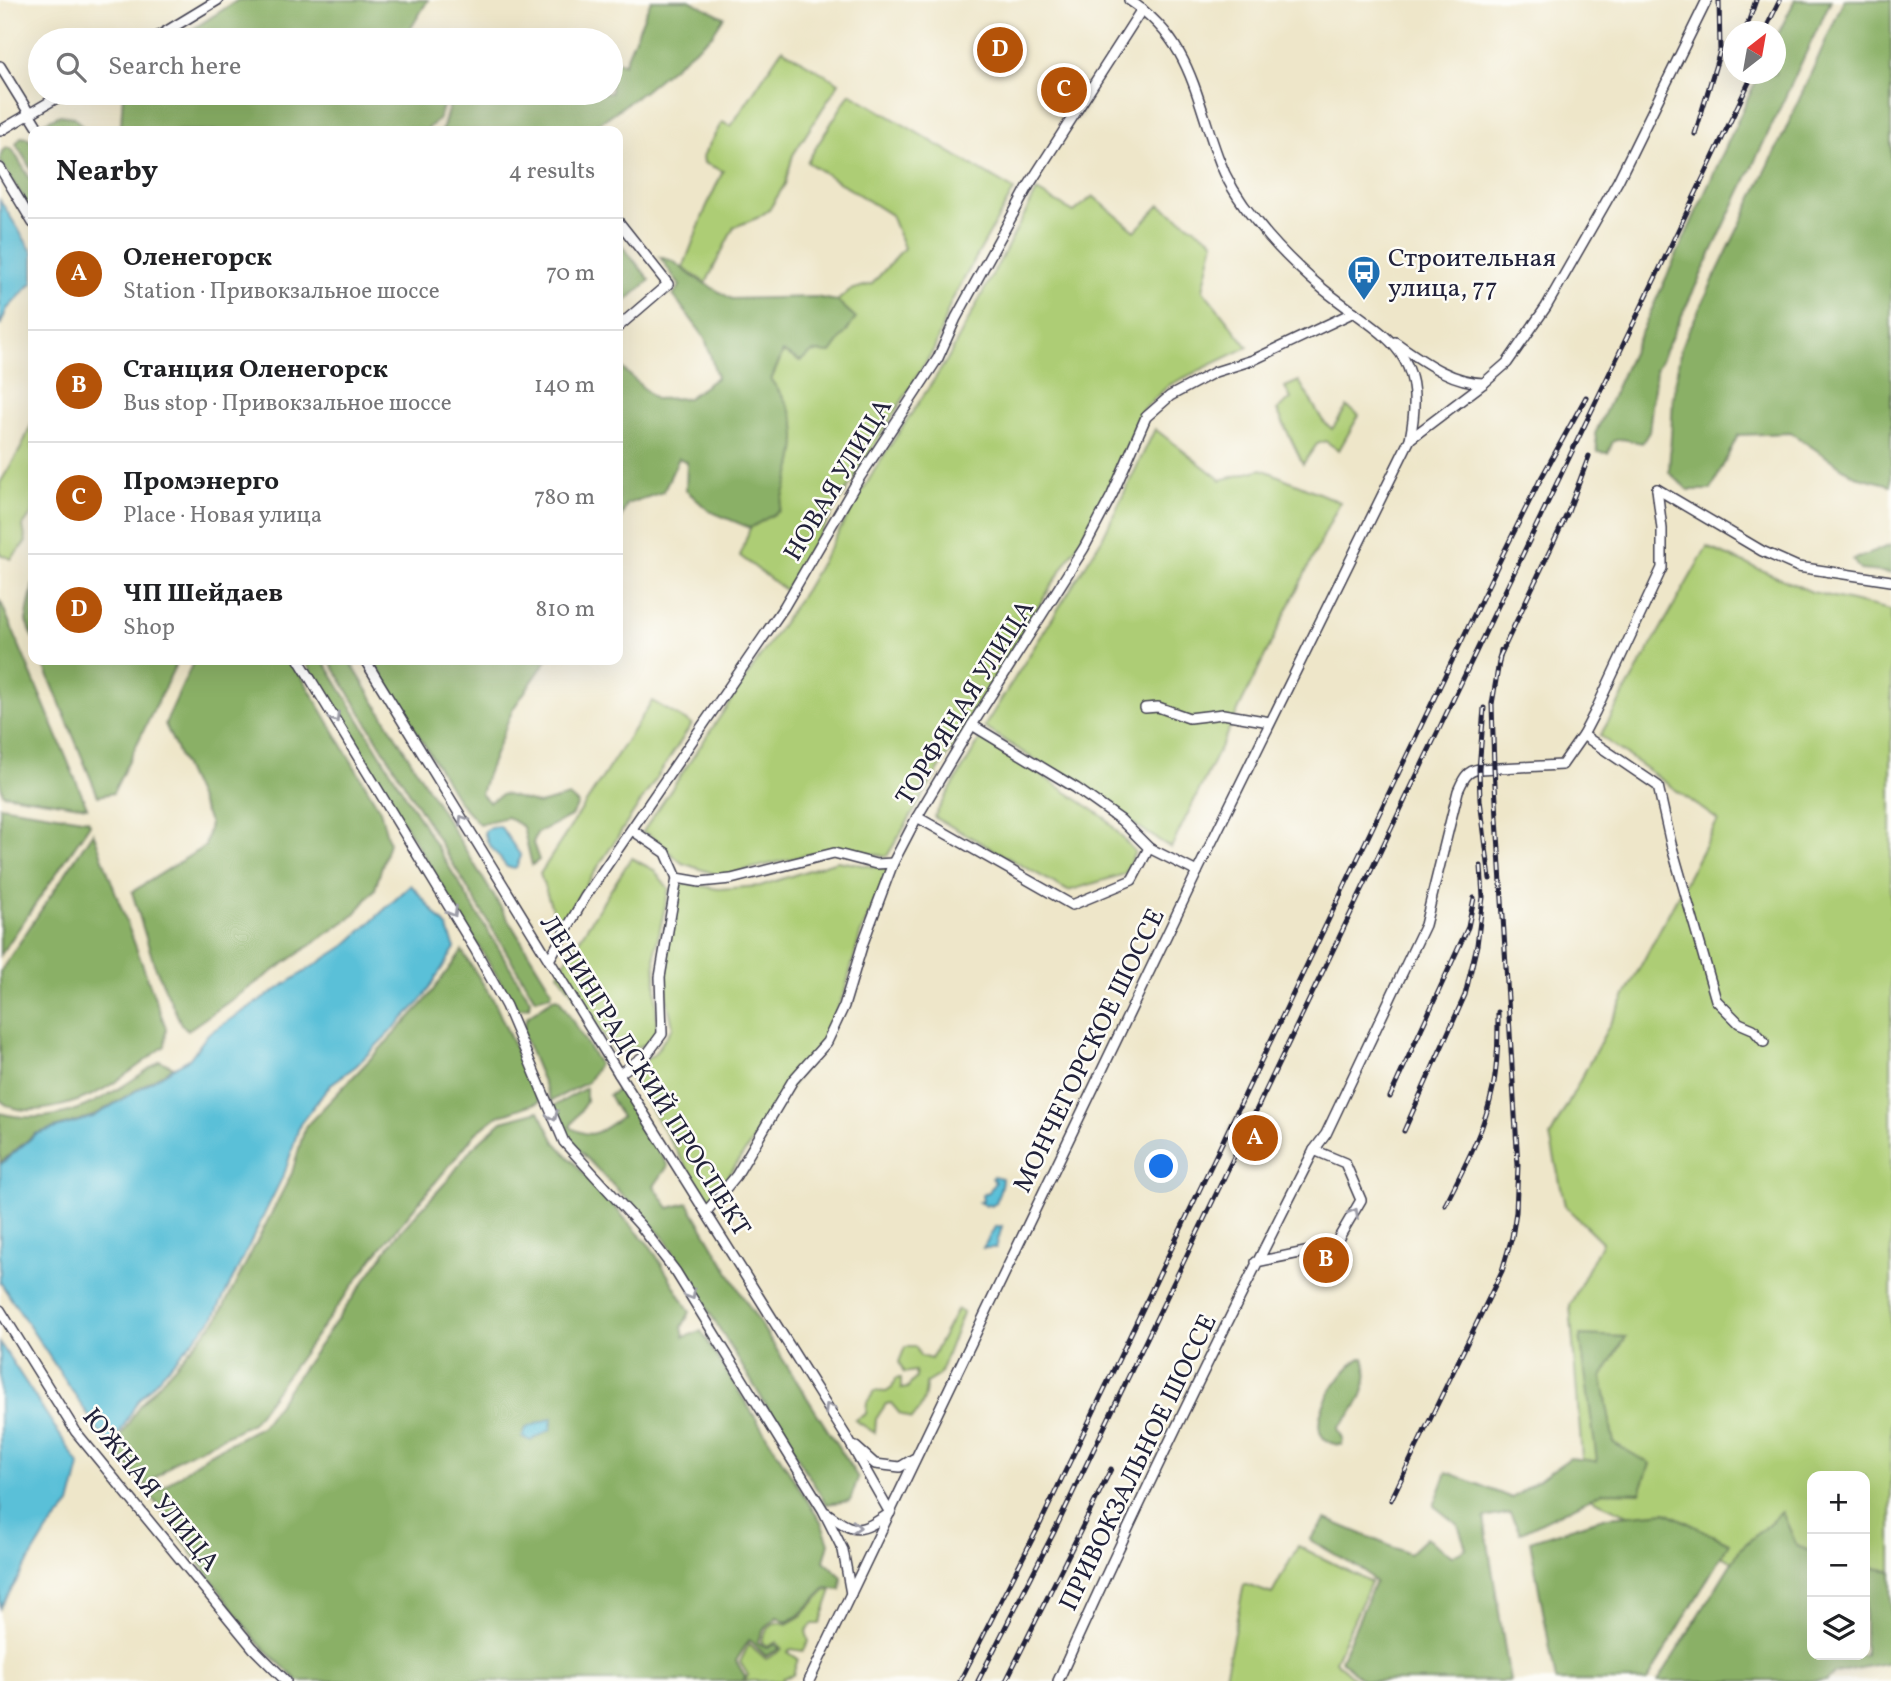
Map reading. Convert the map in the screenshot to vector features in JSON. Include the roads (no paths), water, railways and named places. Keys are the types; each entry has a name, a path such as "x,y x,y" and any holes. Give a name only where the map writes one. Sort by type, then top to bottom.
{"street":[{"path":"172,28 218,0"},
{"path":"1129,0 1160,24 1181,54 1192,77 1218,159 1233,190 1256,222 1321,287 1391,339 1443,373 1470,383 1484,383"},
{"path":"1410,439 1507,363 1546,307 1618,181 1707,0"},
{"name":"НОВАЯ УЛИЦА","path":"549,960 585,897 784,607 858,480 938,358 956,318 1029,186 1143,9"},
{"path":"0,66 37,126"},
{"path":"0,131 44,105"},
{"path":"0,168 28,215"},
{"path":"623,227 668,285 623,323"},
{"name":"ТОРФЯНАЯ УЛИЦА","path":"706,1212 736,1176 793,1080 827,1042 844,1006 863,943 893,863 972,725 1084,548 1112,495 1146,417 1170,396 1214,372 1253,359 1354,312"},
{"path":"1391,339 1402,354 1414,385 1415,412 1410,439"},
{"name":"МОНЧЕГОРСКОЕ ШОССЕ","path":"808,1681 1197,872 1410,439"},
{"path":"1763,1042 1753,1029 1739,1023 1716,1000 1671,844 1658,786 1583,735 1662,568 1662,529 1657,489 1762,551 1798,567 1891,581"},
{"path":"302,665 477,951 506,1006 564,1142 640,1225 676,1272 823,1510 843,1550 850,1594"},
{"name":"ЛЕНИНГРАДСКИЙ ПРОСПЕКТ","path":"368,665 619,1074 849,1441 890,1513"},
{"path":"1145,708 1157,707 1189,718 1223,714 1270,722"},
{"path":"972,725 1076,788 1121,820 1149,848 1197,872"},
{"name":"ПРИВОКЗАЛЬНОЕ ШОССЕ","path":"1058,1681 1102,1582 1256,1262 1314,1150 1326,1133 1425,925 1458,791 1466,775 1471,770 1479,769 1562,765 1583,735"},
{"path":"917,817 1072,905 1132,880 1149,848"},
{"path":"619,1074 648,1053 662,1034 660,977 677,878 666,853 632,830"},
{"path":"677,878 700,882 731,879 834,853 876,864 893,863"},
{"path":"1256,1262 1334,1246 1362,1200 1345,1163 1314,1150"},
{"name":"ЮЖНАЯ УЛИЦА","path":"0,1311 76,1432 253,1648 286,1681"},
{"path":"849,1441 876,1464 900,1467 915,1458"},
{"path":"823,1510 847,1529 868,1528 890,1513"}],"water":[{"path":"0,200 28,245 28,287 7,309 0,326"},
{"path":"500,826 521,856 516,868 507,867 488,843 484,832 490,827"},
{"path":"411,885 447,927 455,948 421,1001 356,1066 331,1084 300,1124 285,1172 214,1317 137,1402 114,1443 102,1436 0,1282 0,1165 36,1134 93,1117 190,1058 208,1034 346,945"},
{"path":"993,1176 1002,1178 1001,1184 996,1203 986,1206 979,1202 983,1201 982,1195 989,1192 995,1182"},
{"path":"1002,1226 996,1248 983,1248 995,1227"},
{"path":"0,1343 80,1466 70,1505 48,1530 0,1608"},
{"path":"552,1418 551,1429 531,1441 522,1437 526,1428"}],"railway":[{"path":"1695,134 1720,51 1719,0"},
{"path":"1749,21 1756,0"},
{"path":"1770,21 1780,0"},
{"path":"978,1681 1055,1530 1748,84"},
{"path":"960,1681 1041,1522 1503,554 1586,397"},
{"path":"1499,658 1568,512 1589,456"},
{"path":"1391,1500 1502,1271 1516,1212 1518,1165 1492,704 1501,650"},
{"path":"1484,708 1479,769 1480,800 1490,879"},
{"path":"1404,1131 1465,995 1477,945 1483,897 1481,866"},
{"path":"1390,1097 1468,927 1474,898"},
{"path":"1445,1205 1485,1118 1496,1069 1498,1012"},
{"path":"1006,1681 1111,1469"}],"place":[{"name":"ЧП Шейдаев","path":"1000,50"},
{"name":"Промэнерго","path":"1064,90"},
{"name":"Строительная улица, 77","path":"1364,302"},
{"name":"Оленегорск","path":"1255,1138"},
{"name":"Станция Оленегорск","path":"1326,1260"}]}
